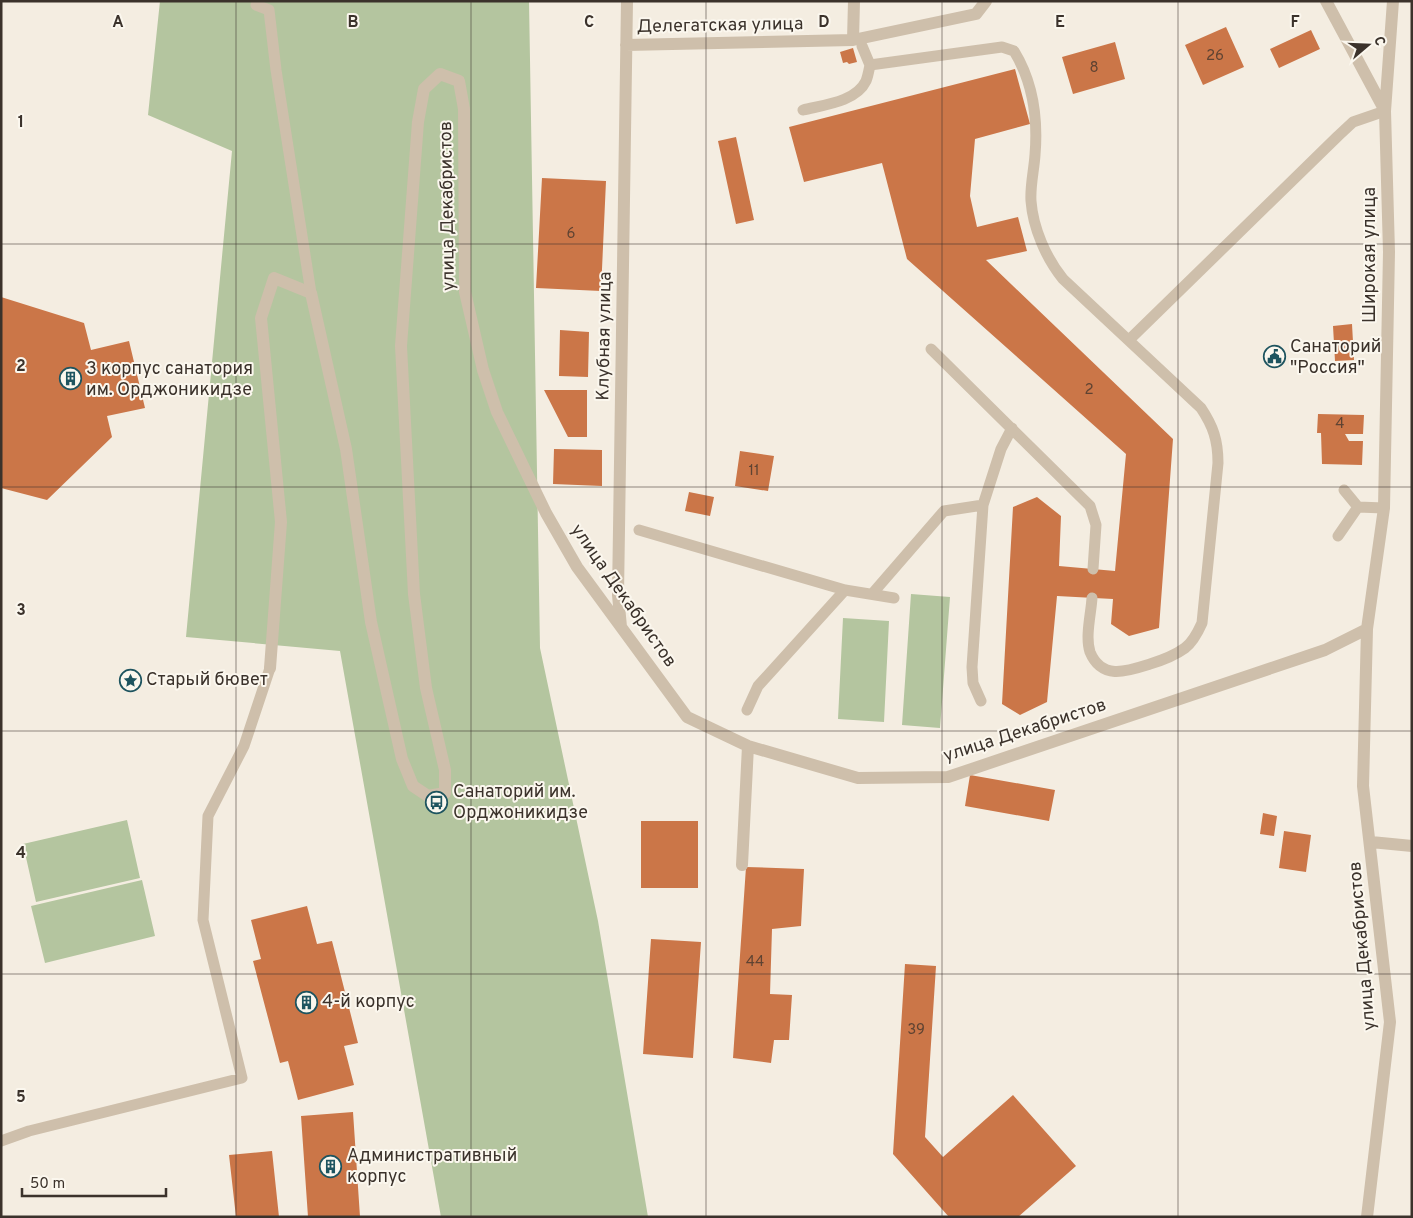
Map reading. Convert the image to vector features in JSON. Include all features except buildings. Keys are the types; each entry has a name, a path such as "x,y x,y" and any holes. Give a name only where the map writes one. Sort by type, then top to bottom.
{"street":[{"name":"Клубная улица","path":"621,627 618,596 627,1"},
{"path":"854,1 858,43"},
{"name":"Делегатская улица","path":"626,45 858,43 976,14 986,1"},
{"path":"1326,1 1386,112"},
{"name":"Широкая улица","path":"1367,629 1384,508 1389,252 1386,112 1393,1"},
{"name":"улица Декабристов","path":"311,293 346,449 371,622 402,759 413,786 428,796 445,794 446,770 426,688 414,594 401,346 418,122 424,89 440,74 459,82 464,109 465,292 483,370 497,412 546,513 577,567 687,717 748,746 858,778 948,777 1317,653 1367,629 1363,786 1371,842 1390,1022 1367,1217"},
{"path":"270,668 281,522 261,318 274,278 311,293"},
{"path":"742,864 748,746"},
{"path":"1371,842 1412,846"}],"lane":[{"path":"256,5 269,10 276,70 311,293"},
{"path":"803,110 837,102 854,94 866,82 870,65 858,43"},
{"path":"870,65 1002,47 1014,51 1028,81 1033,103 1037,130 1031,201 1034,218 1050,263 1062,279 1201,408 1212,424 1218,443 1202,623 1197,635 1186,647 1172,657 1124,673 1110,671 1098,663 1090,651 1092,598"},
{"path":"1129,340 1353,122 1386,112"},
{"path":"931,349 1090,506 1096,525 1093,569"},
{"path":"981,701 973,683 972,667 983,505 1000,449 1012,428"},
{"path":"1344,490 1358,507 1384,508"},
{"path":"872,594 944,511 983,505"},
{"path":"1338,536 1358,507"},
{"path":"639,530 845,590 894,598"},
{"path":"747,710 758,686 845,590"},
{"path":"1,1141 29,1131 242,1078 203,920 208,816 244,746 270,668"}],"green space":[{"path":"160,1 529,1 540,648 598,921 648,1217 441,1217 340,651 186,637 232,151 148,115"},
{"path":"911,594 950,597 940,728 902,725"},
{"path":"843,618 889,621 884,722 838,719"},
{"path":"127,820 140,878 36,902 23,844"},
{"path":"142,880 155,936 45,963 31,906"}],"place":[{"name":"Санаторий \"Россия\"","path":"1274,357"},
{"name":"3 корпус санатория им. Орджоникидзе","path":"70,379"},
{"name":"Старый бювет","path":"130,680"},
{"name":"Санаторий им. Орджоникидзе","path":"437,802"},
{"name":"4-й корпус","path":"306,1002"},
{"name":"Административный корпус","path":"331,1166"}]}
